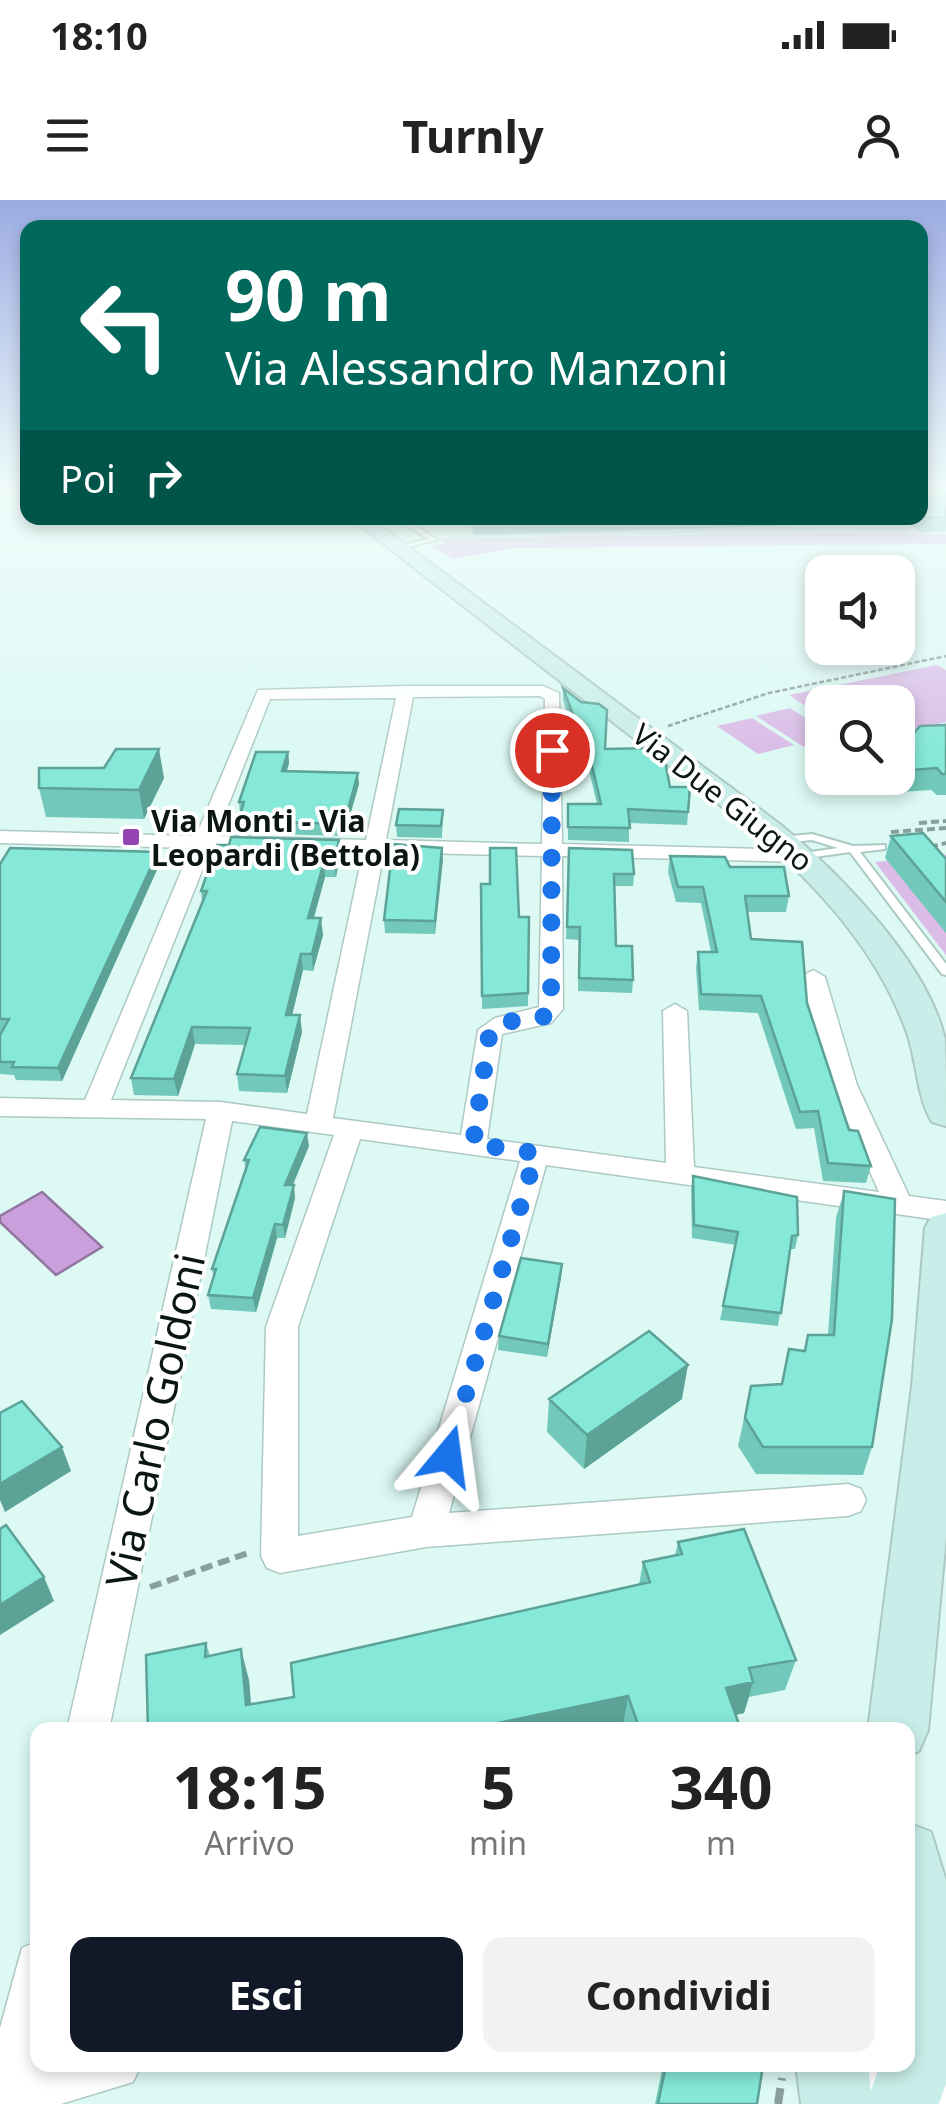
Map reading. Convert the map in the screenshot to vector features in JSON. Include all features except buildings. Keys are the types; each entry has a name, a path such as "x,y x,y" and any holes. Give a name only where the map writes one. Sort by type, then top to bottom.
{"main road":[{"name":"Via Due Giugno","path":"432,577 561,688 614,711 785,842 854,912 894,970 930,1047 946,1113"},
{"path":"899,1722 933,1515 946,1228"},
{"path":"915,1929 922,2012 915,2043"},
{"path":"833,2072 838,2104"}],"street":[{"path":"94,1109 202,841 267,693 561,688"},
{"path":"473,1144 490,1030 504,1022 542,1018 551,1009 553,697 561,688"},
{"path":"406,691 375,845 334,1125 282,1327 280,1556 426,1531 848,1500"},
{"path":"1,838 703,852 785,842"},
{"path":"703,852 785,842"},
{"path":"813,977 844,1085 898,1205"},
{"path":"675,1011 680,1174"},
{"path":"0,1106 220,1111 946,1211"},
{"name":"Via Carlo Goldoni","path":"90,1722 220,1111"},
{"path":"426,1531 536,1153"},
{"path":"30,1995 5,2093 88,2072"}],"lane":[{"path":"586,710 614,711"},
{"path":"785,842 827,840 853,849 946,972"},
{"path":"785,842 853,849 880,847"}],"path":[{"path":"663,728 770,693 946,656"},
{"path":"919,823 946,821"},
{"path":"929,847 946,843"},
{"path":"919,855 946,854"},
{"path":"150,1588 256,1550 280,1556"},
{"path":"778,2104 783,2072"}],"shaded area":[{"path":"937,665 946,670 946,722 915,729 915,685 838,685"},
{"path":"805,692 805,706 789,695"},
{"path":"790,708 805,718 805,747 804,747 756,716"},
{"path":"752,718 794,745 758,754 717,726"},
{"path":"946,855 946,955 875,862"},
{"path":"42,1192 102,1247 56,1275 0,1222 0,1216"}],"place":[{"name":"Via Monti - Via Leopardi (Bettola)","path":"131,837"}],"route":[{"path":"448,1456 536,1153 473,1144 490,1030 504,1022 542,1018 551,1009 552,750"}]}
